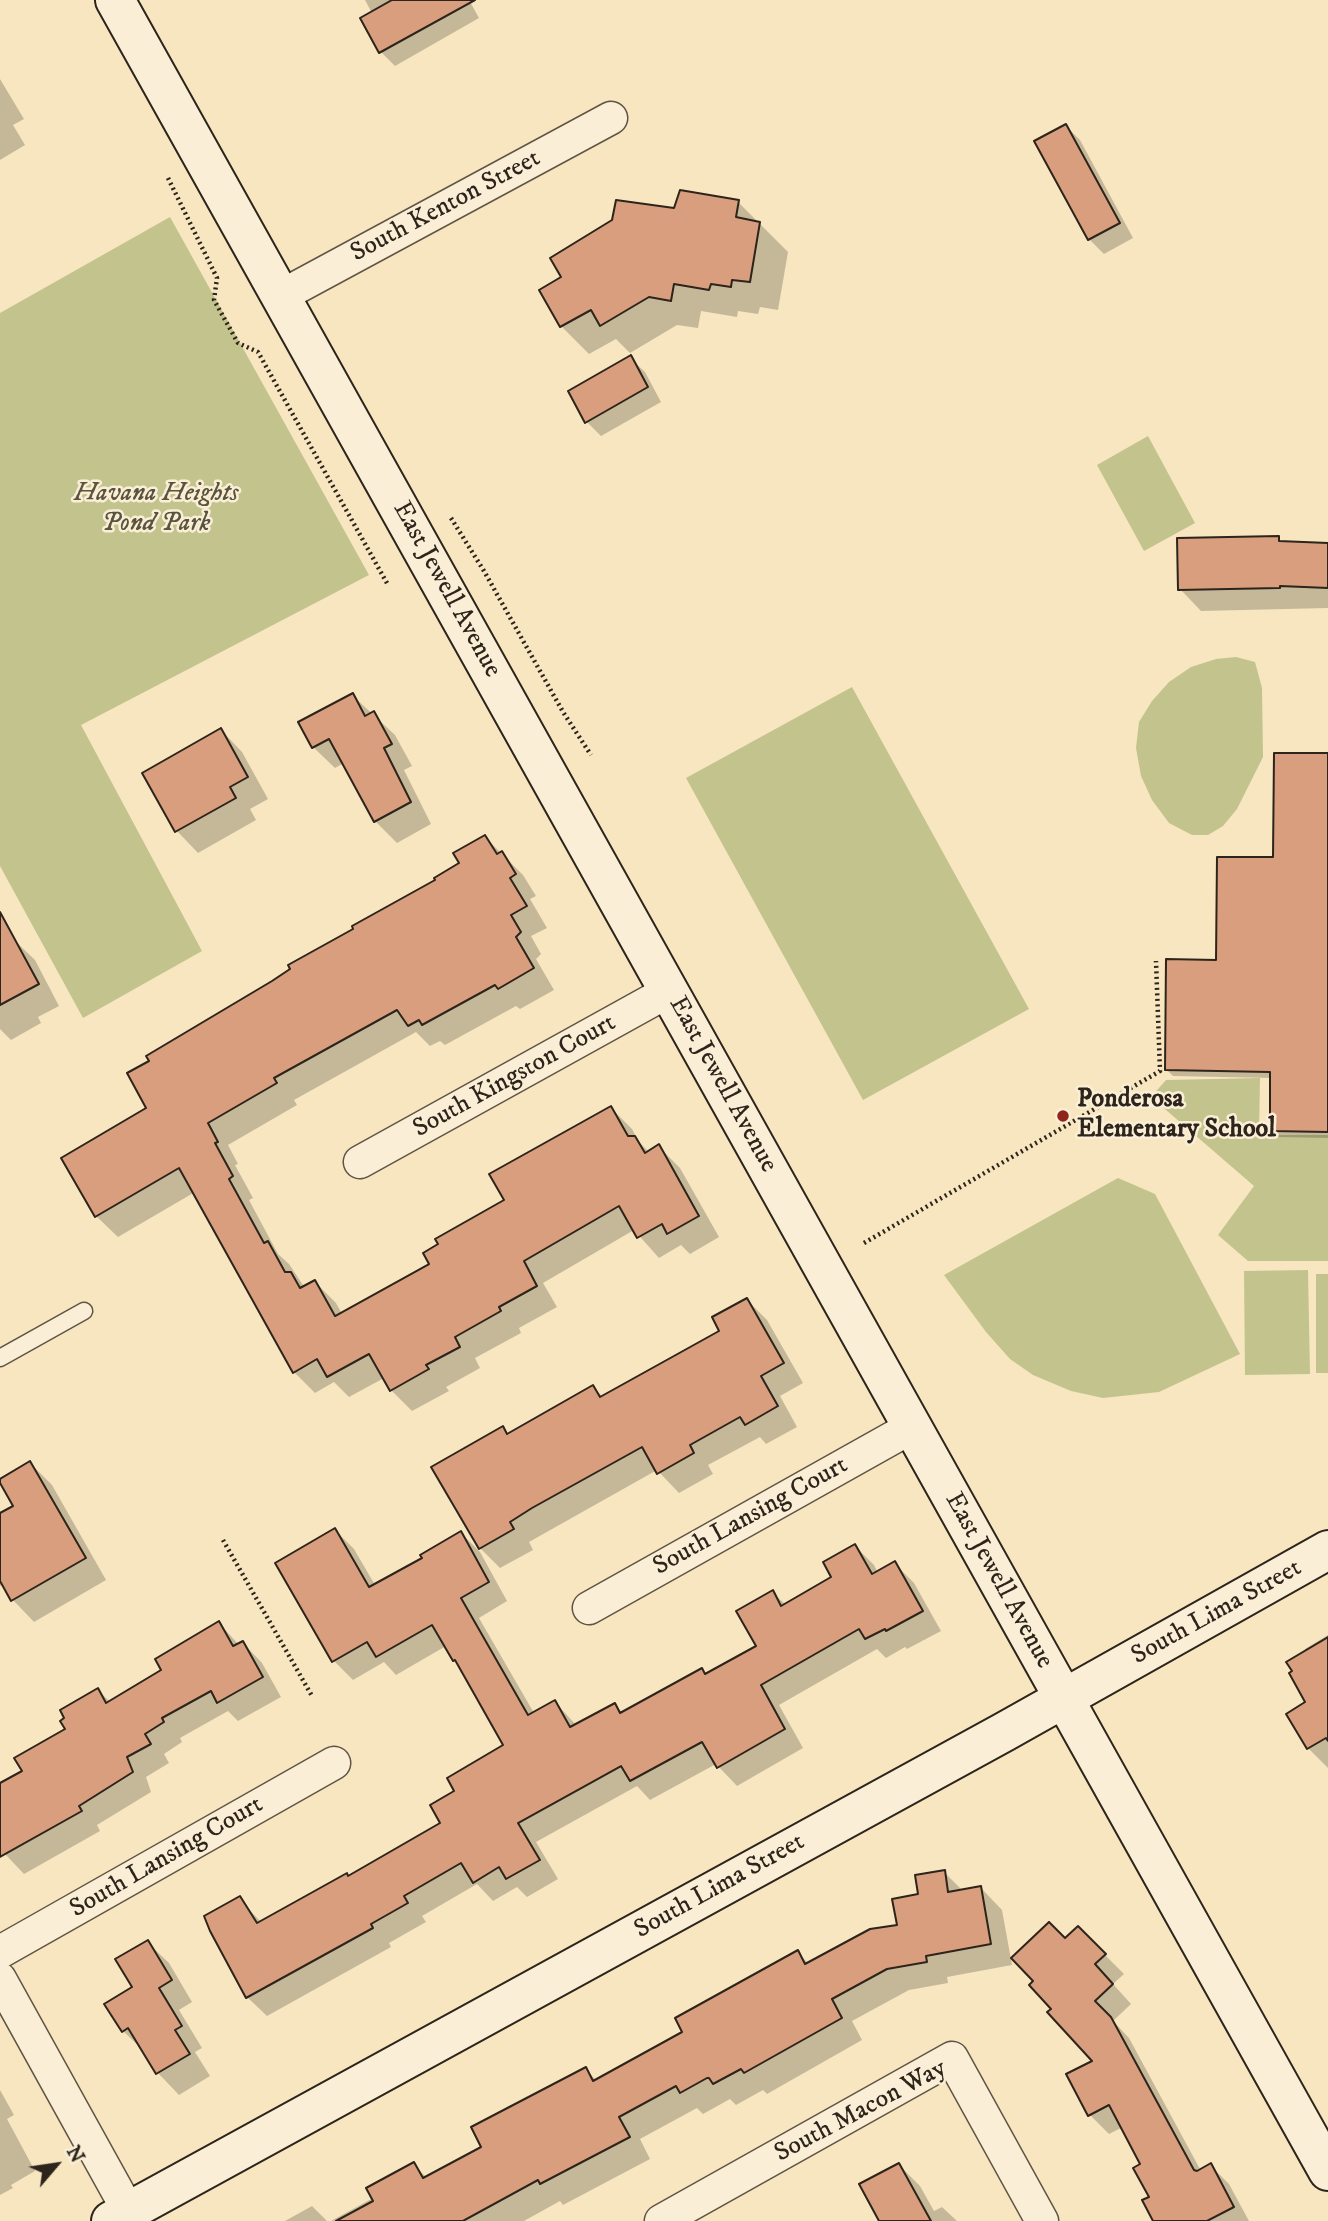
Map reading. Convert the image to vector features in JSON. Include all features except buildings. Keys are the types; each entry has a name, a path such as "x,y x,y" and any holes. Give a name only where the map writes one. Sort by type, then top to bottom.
{"street":[{"name":"East Jewell Avenue","path":"116,0 1328,2171"},
{"name":"South Kenton Street","path":"281,296 611,118"},
{"name":"South Kingston Court","path":"360,1162 669,991"},
{"name":"South Lansing Court","path":"589,1608 912,1427"},
{"name":"South Lima Street","path":"125,2218 1328,1550"},
{"name":"South Lansing Court","path":"0,1952 334,1763"},
{"path":"0,1979 125,2218"},
{"name":"South Macon Way","path":"678,2217 952,2058 1042,2221"}],"lane":[{"path":"0,1358 85,1311"}],"path":[{"path":"185,213 217,278 214,300 238,343 258,352 388,585"},
{"path":"864,1243 1160,1071 1156,961"},
{"path":"223,1540 312,1696"}],"green space":[{"name":"Havana Heights Pond Park","path":"170,217 369,575 81,725 202,951 83,1018 0,866 0,313"},
{"path":"1148,436 1195,523 1144,551 1097,465"},
{"path":"1236,657 1255,662 1262,688 1263,757 1237,809 1223,826 1208,835 1192,835 1169,823 1152,800 1141,776 1136,748 1139,722 1152,701 1169,682 1191,667 1216,659"},
{"path":"852,687 1029,1009 863,1100 686,778"},
{"path":"1260,1078 1259,1135 1328,1135 1328,1261 1248,1261 1218,1235 1254,1186 1151,1097 1166,1080"},
{"path":"1118,1178 1155,1194 1240,1354 1159,1392 1103,1398 1071,1391 1033,1375 1010,1359 986,1332 944,1275"},
{"path":"1308,1270 1310,1374 1245,1375 1244,1271"},
{"path":"1316,1274 1328,1274 1328,1373 1316,1373"}],"place":[{"name":"Ponderosa Elementary School","path":"1063,1116"}]}
